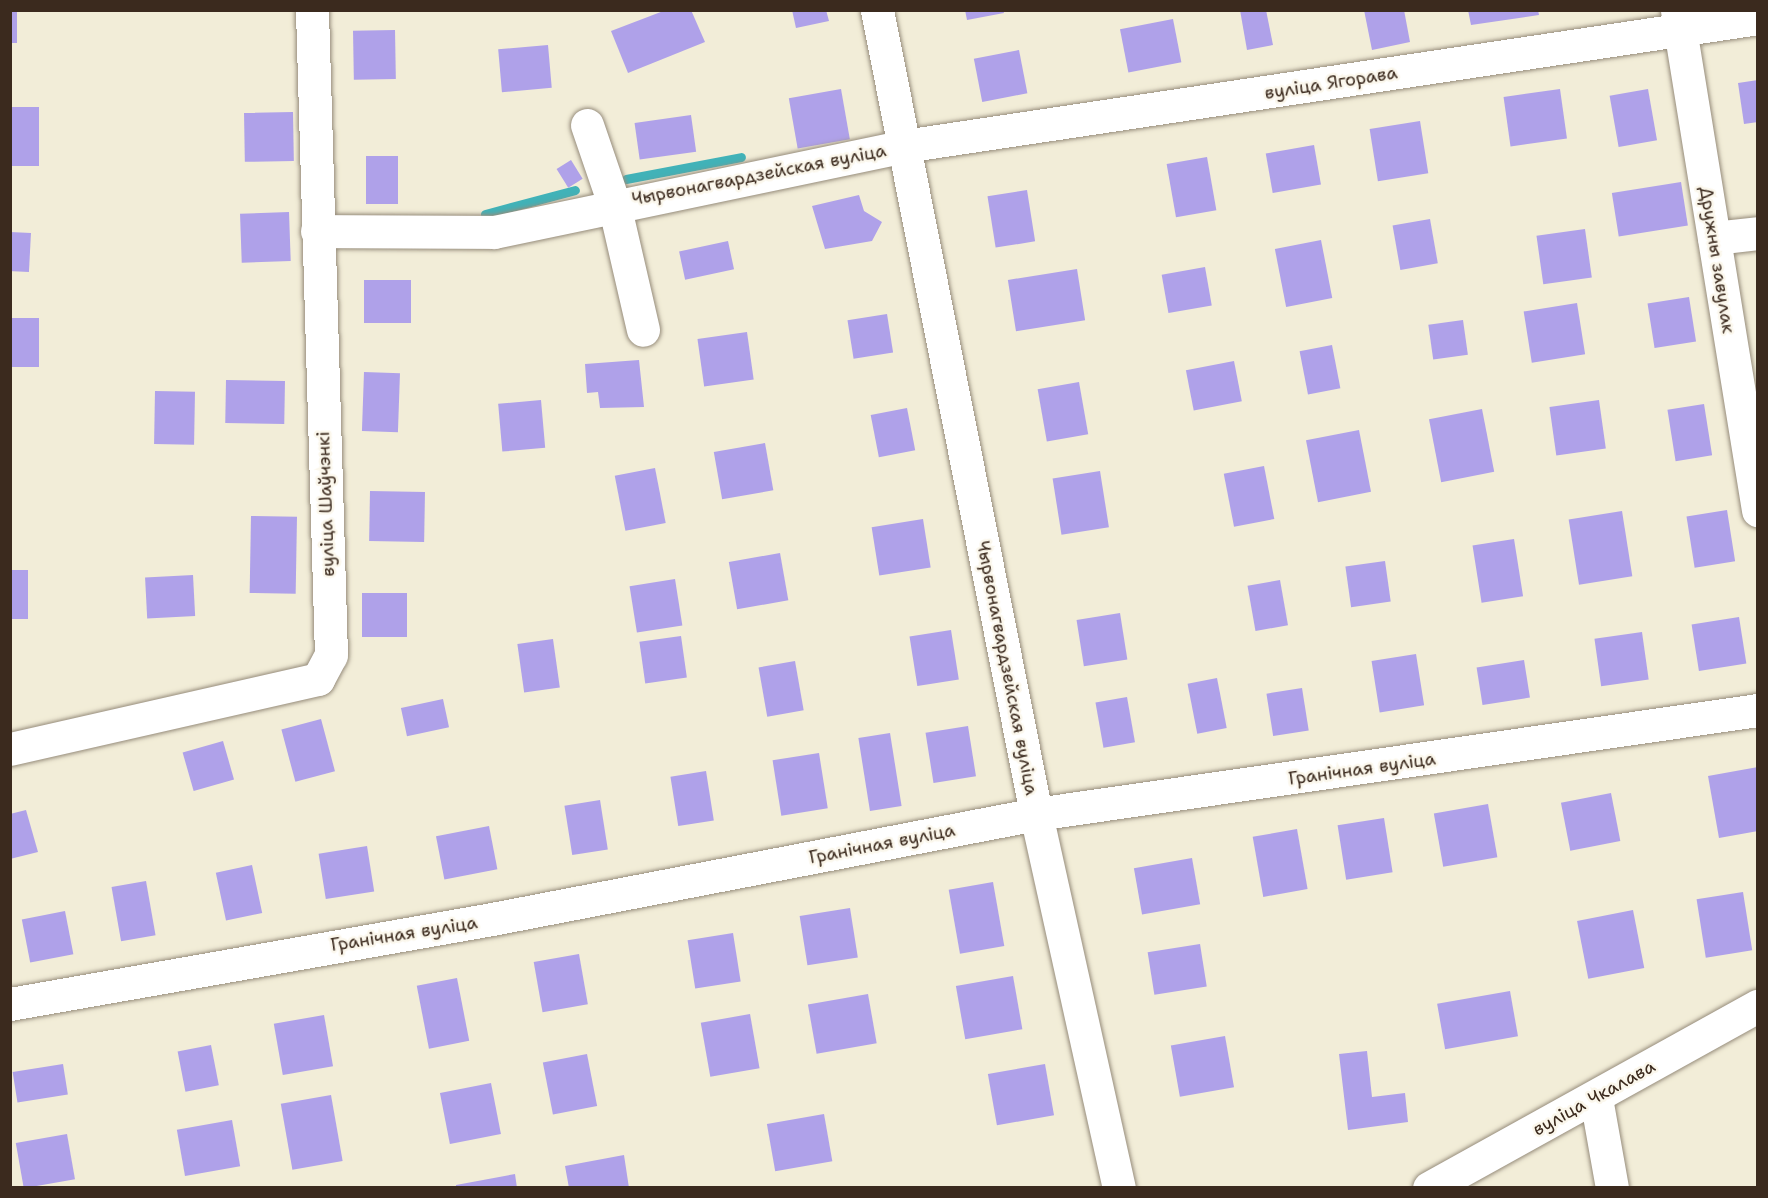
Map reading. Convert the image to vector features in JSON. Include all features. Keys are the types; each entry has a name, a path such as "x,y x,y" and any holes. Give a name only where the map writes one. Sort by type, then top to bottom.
{"street":[{"name":"вуліца Шаўчэнкі","path":"10,749 318,679 332,655 317,231 312,10"},
{"name":"Чырвонагвардзейская вуліца","path":"877,10 1036,814 1119,1188"},
{"name":"вуліца Ягорава","path":"904,146 1678,20 1758,18"},
{"name":"Дружны завулак","path":"1678,20 1758,510"},
{"name":"Чырвонагвардзейская вуліца","path":"587,125 614,204 643,330"},
{"name":"Чырвонагвардзейская вуліца","path":"317,231 494,232 614,204 904,146"},
{"path":"1714,238 1758,233"},
{"name":"Гранічная вуліца","path":"10,1004 492,919 1036,814 1758,710"},
{"name":"вуліца Чкалава","path":"1429,1188 1596,1098 1758,1006"},
{"path":"1596,1098 1612,1188"}],"building":[{"path":"10,10 17,10 17,43 10,43"},
{"path":"666,10 691,10 705,42 628,73 611,31"},
{"path":"792,10 826,10 829,21 796,28"},
{"path":"965,10 1003,10 1004,13 967,20"},
{"path":"1240,10 1266,10 1273,45 1247,50"},
{"path":"1364,10 1404,10 1410,42 1372,50"},
{"path":"1468,10 1538,10 1539,15 1471,25"},
{"path":"1173,19 1181,62 1128,72 1120,29"},
{"path":"395,30 396,79 354,80 353,31"},
{"path":"548,45 552,88 502,92 498,49"},
{"path":"1019,50 1027,93 982,102 974,59"},
{"path":"1758,80 1758,122 1744,124 1738,83"},
{"path":"841,89 850,139 798,148 789,98"},
{"path":"1560,89 1567,139 1511,146 1504,97"},
{"path":"1648,89 1657,140 1619,147 1610,96"},
{"path":"10,107 39,107 39,166 10,166"},
{"path":"293,112 294,161 245,162 244,113"},
{"path":"691,115 696,152 640,160 635,123"},
{"path":"1420,121 1428,173 1378,181 1370,129"},
{"path":"1314,145 1321,184 1273,193 1266,154"},
{"path":"366,156 398,156 398,204 366,204"},
{"path":"1207,157 1216,210 1176,217 1167,164"},
{"path":"571,160 583,179 568,188 557,169"},
{"path":"1681,182 1688,225 1619,236 1612,193"},
{"path":"1027,190 1035,241 996,248 987,196"},
{"path":"859,195 864,211 882,222 872,241 825,249 812,206"},
{"path":"289,212 291,261 242,263 240,214"},
{"path":"1430,219 1438,263 1400,270 1393,226"},
{"path":"1585,229 1592,278 1543,284 1536,236"},
{"path":"10,232 31,233 29,272 10,271"},
{"path":"1321,240 1332,298 1286,307 1275,249"},
{"path":"728,241 734,269 685,280 679,251"},
{"path":"1205,267 1212,305 1168,313 1162,275"},
{"path":"1077,269 1085,320 1016,331 1008,280"},
{"path":"364,280 411,280 411,323 364,323"},
{"path":"1689,297 1696,341 1655,348 1648,304"},
{"path":"1577,303 1585,354 1532,363 1524,311"},
{"path":"887,314 893,353 854,359 847,320"},
{"path":"10,318 39,318 39,367 10,367"},
{"path":"1463,320 1468,355 1433,360 1428,325"},
{"path":"747,332 754,380 704,386 697,339"},
{"path":"1332,345 1340,388 1308,394 1300,351"},
{"path":"639,360 644,407 600,408 598,392 587,393 585,364"},
{"path":"1234,361 1242,401 1194,411 1186,370"},
{"path":"364,372 400,373 398,432 362,431"},
{"path":"226,380 285,381 284,424 225,423"},
{"path":"1079,382 1088,434 1047,441 1038,389"},
{"path":"155,391 195,392 194,445 154,444"},
{"path":"541,400 545,448 502,452 498,404"},
{"path":"1599,400 1606,449 1556,455 1549,407"},
{"path":"1704,404 1712,455 1676,461 1667,410"},
{"path":"907,408 915,450 879,457 871,415"},
{"path":"1482,409 1494,472 1441,482 1429,419"},
{"path":"1359,430 1371,492 1318,502 1306,440"},
{"path":"765,443 773,490 722,499 714,452"},
{"path":"1264,466 1274,519 1234,527 1224,474"},
{"path":"655,468 666,523 625,531 615,476"},
{"path":"1100,471 1109,527 1062,535 1053,479"},
{"path":"370,491 425,492 424,542 369,541"},
{"path":"1727,510 1735,561 1695,568 1687,516"},
{"path":"1622,511 1632,576 1579,585 1569,519"},
{"path":"251,516 297,517 296,594 250,593"},
{"path":"923,519 931,567 879,576 872,527"},
{"path":"1514,539 1523,596 1482,603 1473,546"},
{"path":"780,553 788,600 737,609 729,562"},
{"path":"1385,561 1391,602 1351,607 1345,567"},
{"path":"10,570 28,570 28,619 10,619"},
{"path":"193,575 195,616 147,618 145,578"},
{"path":"675,579 682,625 637,633 630,586"},
{"path":"1280,580 1288,625 1255,631 1248,586"},
{"path":"362,593 407,593 407,637 362,637"},
{"path":"1120,613 1127,659 1084,666 1077,620"},
{"path":"1739,617 1746,663 1699,671 1692,625"},
{"path":"951,630 959,679 917,686 910,637"},
{"path":"1642,632 1649,680 1601,686 1594,639"},
{"path":"681,636 687,678 645,683 639,642"},
{"path":"553,639 560,688 524,693 517,644"},
{"path":"1416,654 1424,705 1380,712 1372,661"},
{"path":"1524,660 1530,698 1483,705 1477,668"},
{"path":"795,661 804,710 767,717 759,667"},
{"path":"1217,678 1227,728 1197,734 1188,684"},
{"path":"1302,688 1309,730 1273,736 1266,694"},
{"path":"1127,697 1135,742 1103,748 1095,703"},
{"path":"443,699 449,727 407,736 401,708"},
{"path":"321,719 335,771 295,782 281,730"},
{"path":"968,726 976,776 934,783 926,733"},
{"path":"890,733 902,806 870,811 858,738"},
{"path":"223,741 234,779 194,791 183,753"},
{"path":"819,753 828,808 781,816 773,760"},
{"path":"1758,767 1758,831 1719,838 1708,776"},
{"path":"706,771 714,820 678,826 670,777"},
{"path":"1611,793 1620,841 1570,851 1561,803"},
{"path":"600,800 608,849 572,855 564,806"},
{"path":"1488,804 1497,857 1443,867 1434,814"},
{"path":"26,810 38,852 10,859 10,814"},
{"path":"1384,818 1393,872 1346,880 1338,825"},
{"path":"489,826 497,869 444,879 436,836"},
{"path":"1297,829 1308,889 1263,897 1253,837"},
{"path":"367,846 374,891 326,899 319,854"},
{"path":"1192,858 1200,904 1142,915 1134,868"},
{"path":"252,865 262,913 226,921 216,873"},
{"path":"146,881 156,935 121,941 112,887"},
{"path":"993,882 1004,946 960,954 949,890"},
{"path":"1743,892 1752,950 1706,958 1697,899"},
{"path":"850,908 858,957 807,965 800,916"},
{"path":"1633,910 1644,968 1588,979 1577,921"},
{"path":"65,911 73,954 30,963 22,919"},
{"path":"733,933 741,981 695,989 688,940"},
{"path":"1200,944 1207,986 1154,995 1148,952"},
{"path":"579,954 588,1004 543,1012 534,962"},
{"path":"1013,976 1022,1029 965,1039 956,986"},
{"path":"457,978 469,1041 429,1049 417,986"},
{"path":"1510,991 1518,1036 1445,1049 1437,1004"},
{"path":"868,994 877,1043 817,1054 808,1005"},
{"path":"750,1014 760,1068 710,1077 701,1023"},
{"path":"324,1015 333,1066 283,1075 274,1024"},
{"path":"1225,1036 1234,1087 1180,1097 1171,1046"},
{"path":"211,1045 219,1085 185,1092 178,1051"},
{"path":"1367,1051 1372,1097 1405,1093 1408,1122 1348,1130 1339,1054"},
{"path":"587,1054 597,1106 553,1115 543,1063"},
{"path":"63,1064 68,1095 17,1103 13,1072"},
{"path":"1045,1064 1054,1115 997,1125 988,1074"},
{"path":"491,1083 501,1134 450,1144 440,1093"},
{"path":"331,1095 343,1161 292,1170 281,1104"},
{"path":"824,1114 832,1161 775,1171 767,1124"},
{"path":"232,1120 240,1166 185,1176 177,1130"},
{"path":"67,1134 75,1179 24,1188 16,1143"},
{"path":"624,1155 629,1188 569,1188 565,1166"},
{"path":"515,1174 517,1188 456,1188 456,1185"}],"waterway":[{"path":"626,179 741,157"},
{"path":"485,214 575,190"}]}
